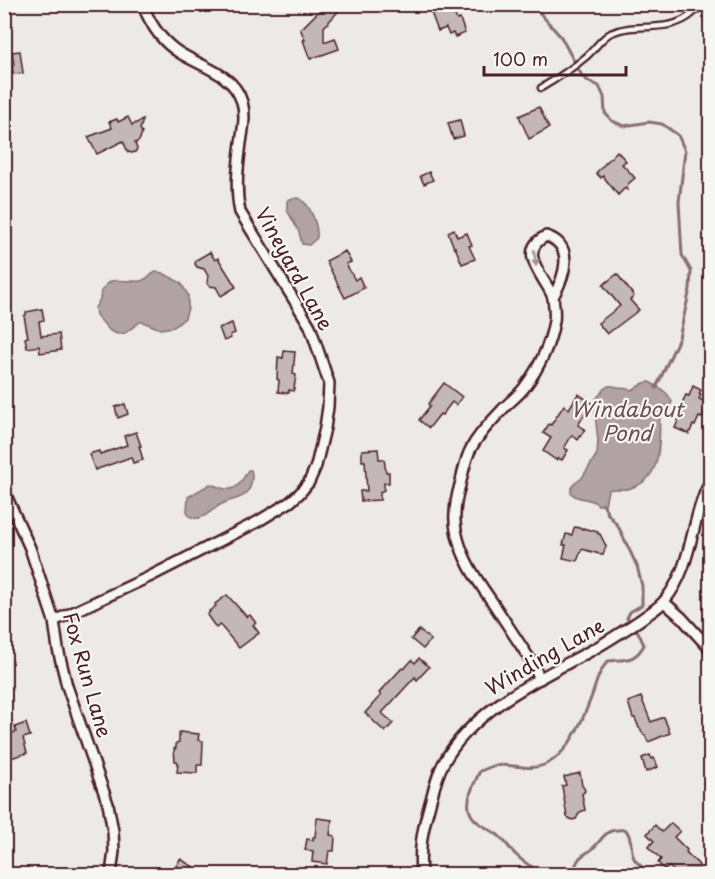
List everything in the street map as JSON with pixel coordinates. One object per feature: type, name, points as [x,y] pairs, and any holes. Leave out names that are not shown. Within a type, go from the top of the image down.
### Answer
[{"type":"street","name":"Vineyard Lane","points":[[54,621],[149,577],[257,522],[290,502],[309,482],[316,466],[328,407],[329,383],[310,326],[240,212],[237,200],[244,117],[242,101],[225,78],[175,51],[161,38],[142,4]]},
{"type":"street","points":[[540,679],[533,664],[472,574],[456,530],[455,512],[467,456],[481,434],[523,389],[546,349],[554,320],[553,297],[540,277],[533,256],[538,240],[546,236],[560,244],[565,255],[560,284],[553,297]]},
{"type":"street","name":"Winding Lane","points":[[421,874],[420,845],[434,788],[442,765],[460,740],[487,712],[623,632],[664,602],[675,585],[687,558],[699,507],[711,482]]},
{"type":"street","name":"Fox Run Lane","points":[[4,491],[30,548],[54,621],[65,678],[108,804],[114,850],[111,874]]},
{"type":"street","points":[[664,602],[711,649]]},
{"type":"lane","points":[[541,88],[572,69],[606,36],[623,29],[660,27],[677,23],[696,12],[702,4]]},
{"type":"water","points":[[299,198],[310,210],[316,227],[317,238],[309,245],[302,244],[299,232],[287,210],[287,201]]},
{"type":"water","points":[[156,272],[163,273],[181,283],[188,295],[185,318],[174,327],[160,329],[140,322],[125,333],[117,334],[110,331],[96,315],[95,308],[101,291],[111,281],[140,281]]},
{"type":"water","name":"Windabout Pond","points":[[649,382],[666,392],[672,402],[670,406],[660,407],[658,456],[649,477],[640,484],[627,489],[608,490],[605,505],[598,505],[574,496],[571,488],[582,478],[597,454],[596,399],[608,386],[632,390]]},
{"type":"water","points":[[248,470],[251,470],[252,481],[247,493],[222,504],[202,517],[189,516],[188,497],[210,484],[225,489],[233,488],[240,484]]},
{"type":"building","points":[[326,4],[345,4],[324,27],[324,42],[335,38],[339,49],[310,59],[300,28]]},
{"type":"building","points":[[438,7],[439,10],[454,13],[457,20],[460,19],[465,33],[455,37],[453,33],[449,35],[446,28],[438,31],[430,10]]},
{"type":"building","points":[[20,51],[23,73],[13,74],[12,52]]},
{"type":"building","points":[[539,107],[549,128],[529,139],[519,116]]},
{"type":"building","points":[[128,117],[132,125],[143,120],[140,129],[142,133],[139,141],[135,143],[137,149],[135,152],[128,152],[123,141],[97,154],[88,137],[112,128],[109,122],[117,119],[118,122]]},
{"type":"building","points":[[460,120],[464,136],[453,139],[448,123]]},
{"type":"building","points":[[617,151],[626,161],[622,164],[635,178],[628,184],[627,190],[625,188],[618,195],[603,176],[601,178],[596,173]]},
{"type":"building","points":[[429,172],[433,180],[424,184],[420,176]]},
{"type":"building","points":[[454,229],[457,237],[467,233],[472,245],[469,246],[475,259],[462,264],[448,232]]},
{"type":"building","points":[[345,251],[351,262],[346,264],[355,280],[359,277],[364,288],[345,298],[326,261]]},
{"type":"building","points":[[210,252],[215,260],[218,258],[236,287],[221,296],[216,287],[209,286],[207,283],[208,276],[204,269],[195,264],[196,260]]},
{"type":"building","points":[[617,274],[634,296],[630,300],[639,310],[607,334],[598,323],[620,306],[603,285]]},
{"type":"building","points":[[42,309],[44,320],[39,321],[41,336],[59,334],[61,350],[40,353],[39,346],[27,348],[25,338],[28,337],[24,316],[26,312]]},
{"type":"building","points":[[232,323],[235,333],[224,341],[219,328]]},
{"type":"building","points":[[284,351],[295,352],[294,389],[289,390],[289,393],[278,392],[278,357],[283,358]]},
{"type":"building","points":[[444,383],[462,397],[456,405],[452,402],[429,428],[419,420]]},
{"type":"building","points":[[693,386],[701,390],[699,399],[708,403],[702,418],[699,417],[689,434],[675,428],[684,406],[681,405],[686,395],[689,396]]},
{"type":"building","points":[[578,394],[592,403],[578,425],[585,429],[578,440],[572,435],[564,448],[568,450],[562,460],[558,458],[556,460],[543,451],[551,438],[543,433],[564,405],[569,409]]},
{"type":"building","points":[[125,404],[128,414],[118,418],[115,407]]},
{"type":"building","points":[[136,432],[143,460],[133,463],[131,457],[95,470],[89,454],[99,451],[100,454],[127,445],[124,436]]},
{"type":"building","points":[[378,449],[379,459],[384,459],[386,472],[389,472],[389,483],[384,483],[384,490],[380,492],[380,500],[361,501],[360,491],[367,491],[362,450]]},
{"type":"building","points":[[575,527],[600,534],[606,546],[603,555],[582,549],[577,561],[563,558],[566,534],[572,535]]},
{"type":"building","points":[[227,595],[247,617],[250,615],[259,633],[239,648],[220,625],[216,628],[207,615],[216,606],[215,604]]},
{"type":"building","points":[[419,630],[431,640],[423,649],[411,639]]},
{"type":"building","points":[[419,658],[429,667],[417,680],[415,677],[382,713],[393,723],[385,732],[365,713],[381,695],[379,693],[402,668],[404,669],[412,660],[415,663]]},
{"type":"building","points":[[641,697],[651,722],[664,717],[670,733],[648,742],[633,718],[628,702]]},
{"type":"building","points":[[26,723],[30,736],[23,738],[27,753],[4,760],[4,735],[16,732],[15,727]]},
{"type":"building","points":[[179,732],[199,734],[198,740],[203,741],[202,765],[197,765],[197,773],[177,772],[178,763],[175,761],[174,749],[176,743],[179,742]]},
{"type":"building","points":[[650,755],[658,767],[646,772],[642,758]]},
{"type":"building","points":[[580,773],[585,791],[582,794],[585,810],[572,820],[567,817],[562,786],[566,785],[564,777]]},
{"type":"building","points":[[317,818],[332,820],[330,835],[335,836],[334,851],[329,851],[327,864],[312,862],[313,851],[305,850],[307,839],[313,840],[315,837]]},
{"type":"building","points":[[671,823],[680,831],[674,837],[704,870],[699,874],[678,874],[669,867],[665,870],[658,863],[661,859],[648,847],[654,841],[647,834],[655,825],[662,832]]},
{"type":"building","points":[[180,859],[194,867],[190,874],[172,874]]},
{"type":"waterway","points":[[532,4],[561,37],[582,76],[599,86],[604,97],[605,113],[612,121],[624,126],[649,122],[662,124],[678,135],[685,151],[679,202],[682,255],[691,271],[690,289],[679,338],[656,388]]},
{"type":"waterway","points":[[547,874],[522,860],[499,836],[481,825],[472,816],[469,799],[480,771],[499,765],[538,767],[560,754],[579,727],[600,674],[608,661],[633,657],[644,645],[638,632],[627,618],[630,612],[642,605],[642,586],[637,566],[618,526],[603,504]]},
{"type":"waterway","points":[[568,874],[580,858],[605,835],[618,830],[626,830],[635,860],[650,874]]}]
